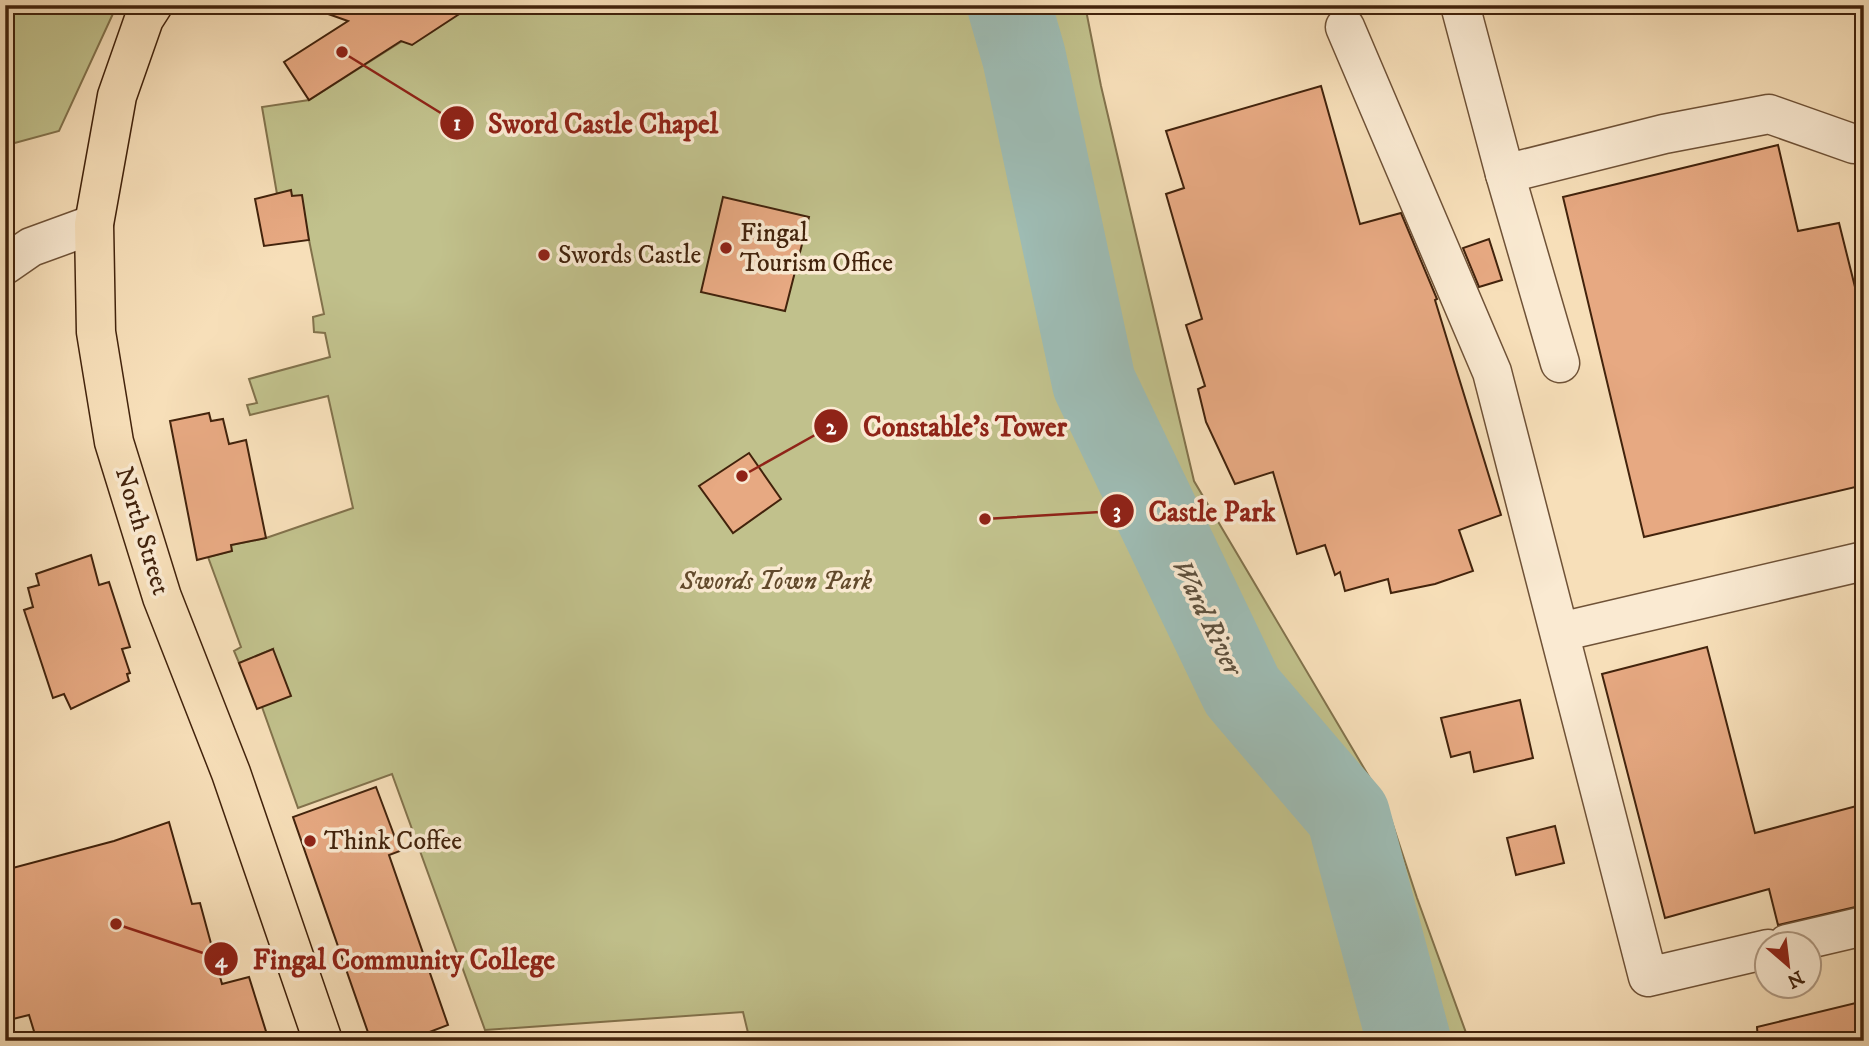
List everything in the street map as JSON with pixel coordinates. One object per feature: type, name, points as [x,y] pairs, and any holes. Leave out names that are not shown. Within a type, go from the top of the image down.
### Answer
[{"type":"main road","name":"North Street","points":[[153,5],[144,19],[117,96],[94,224],[96,332],[114,442],[162,597],[232,773],[323,1041]]},
{"type":"street","points":[[1460,5],[1504,174],[1560,363]]},
{"type":"street","points":[[1345,27],[1492,372],[1648,977],[1754,952]]},
{"type":"street","points":[[1504,174],[1664,134],[1769,114],[1854,144],[1864,141]]},
{"type":"street","points":[[5,265],[31,247],[94,224]]},
{"type":"street","points":[[1560,632],[1864,561]]},
{"type":"street","points":[[1824,935],[1864,926]]},
{"type":"green space","points":[[5,5],[117,5],[59,131],[11,144],[5,115]]},
{"type":"green space","name":"Swords Town Park","points":[[387,5],[1085,5],[1101,86],[1194,481],[1387,807],[1469,1041],[750,1041],[743,1012],[485,1030],[392,774],[298,808],[262,707],[273,649],[239,663],[234,651],[241,647],[208,557],[231,551],[231,545],[266,538],[353,508],[328,396],[250,415],[247,405],[257,403],[249,379],[330,357],[325,333],[314,332],[313,317],[324,314],[309,240],[277,194],[262,107],[309,100],[402,41]]},
{"type":"building","points":[[318,5],[473,5],[412,45],[401,41],[309,100],[284,62],[348,21],[317,10]]},
{"type":"building","points":[[1321,86],[1360,224],[1401,213],[1437,299],[1435,300],[1501,515],[1459,530],[1473,571],[1435,584],[1391,593],[1388,579],[1345,591],[1340,572],[1335,575],[1325,545],[1297,554],[1273,472],[1235,484],[1206,422],[1198,389],[1205,386],[1186,325],[1202,319],[1166,194],[1184,188],[1166,131]]},
{"type":"building","points":[[1778,145],[1798,231],[1839,223],[1864,323],[1864,485],[1644,537],[1563,197]]},
{"type":"building","points":[[291,190],[292,196],[302,195],[309,240],[264,246],[255,199]]},
{"type":"building","points":[[723,197],[809,217],[785,311],[701,292]]},
{"type":"building","points":[[1489,239],[1502,280],[1479,287],[1463,248]]},
{"type":"building","points":[[209,413],[211,421],[223,419],[229,444],[246,440],[266,538],[231,545],[232,551],[197,560],[170,421]]},
{"type":"building","points":[[749,453],[781,499],[733,533],[699,486]]},
{"type":"building","points":[[91,555],[99,585],[109,582],[130,647],[122,649],[130,673],[127,674],[129,681],[71,709],[64,694],[53,698],[24,610],[33,607],[28,588],[39,585],[36,574]]},
{"type":"building","points":[[1707,647],[1755,833],[1864,804],[1864,905],[1778,925],[1769,889],[1665,918],[1602,674]]},
{"type":"building","points":[[273,649],[291,696],[257,709],[239,663]]},
{"type":"building","points":[[1520,700],[1533,758],[1474,772],[1470,752],[1451,757],[1441,718]]},
{"type":"building","points":[[376,787],[400,851],[389,855],[448,1025],[406,1041],[371,1041],[293,817]]},
{"type":"building","points":[[169,822],[192,904],[200,903],[222,984],[249,977],[269,1041],[37,1041],[29,1015],[5,1021],[5,870],[114,841]]},
{"type":"building","points":[[1555,826],[1564,863],[1516,875],[1507,838]]},
{"type":"building","points":[[1864,1001],[1864,1041],[1758,1041],[1757,1027]]},
{"type":"waterway","name":"Ward River","points":[[1009,5],[1024,57],[1094,383],[1242,691],[1348,815],[1409,1041]]},
{"type":"place","name":"Sword Castle Chapel","points":[[342,52]]},
{"type":"place","name":"Fingal Tourism Office","points":[[726,248]]},
{"type":"place","name":"Swords Castle","points":[[544,255]]},
{"type":"place","name":"Constable's Tower","points":[[742,476]]},
{"type":"place","name":"Castle Park","points":[[985,519]]},
{"type":"place","name":"Think Coffee","points":[[310,841]]},
{"type":"place","name":"Fingal Community College","points":[[116,924]]}]
